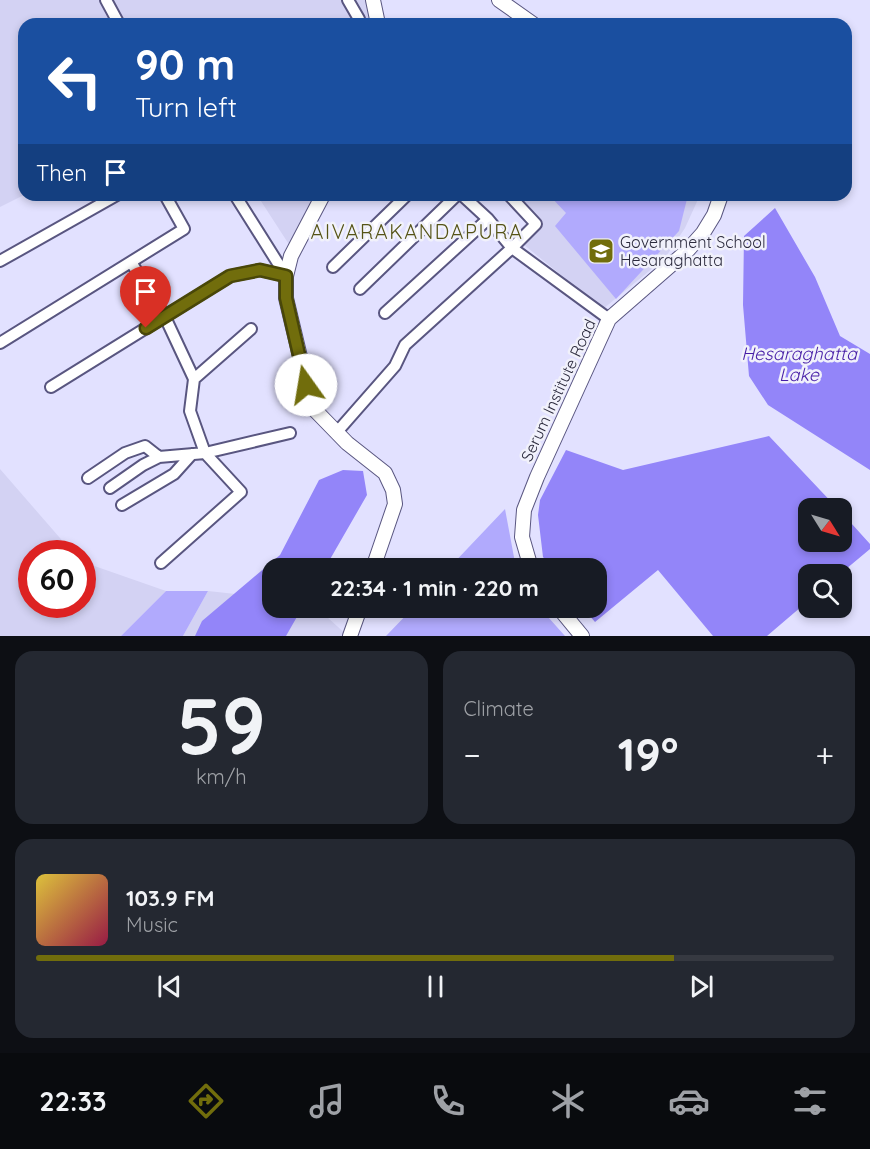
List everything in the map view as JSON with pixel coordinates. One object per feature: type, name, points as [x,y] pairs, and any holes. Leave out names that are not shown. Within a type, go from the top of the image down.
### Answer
[{"type":"main road","points":[[373,0],[377,18]]},
{"type":"main road","points":[[498,0],[524,18]]},
{"type":"main road","points":[[320,201],[291,256],[286,276],[286,298],[312,407],[385,473],[393,490],[395,504],[376,558]]},
{"type":"main road","name":"Serum Institute Road","points":[[528,558],[522,537],[524,510],[609,319],[687,251],[703,233],[714,215],[719,201]]},
{"type":"main road","points":[[350,636],[356,618]]},
{"type":"main road","points":[[567,618],[582,636]]},
{"type":"street","points":[[106,0],[116,18]]},
{"type":"street","points":[[348,0],[358,18]]},
{"type":"street","points":[[0,261],[106,201]]},
{"type":"street","points":[[0,343],[184,229],[168,201]]},
{"type":"street","points":[[239,201],[286,276]]},
{"type":"street","points":[[333,267],[401,201]]},
{"type":"street","points":[[360,289],[453,201]]},
{"type":"street","points":[[466,201],[488,219],[512,248],[609,319]]},
{"type":"street","points":[[337,432],[395,366],[405,345],[536,224],[515,201]]},
{"type":"street","points":[[385,313],[488,219]]},
{"type":"street","points":[[131,262],[165,317],[194,379],[190,411],[205,453],[241,492],[161,563]]},
{"type":"street","points":[[51,387],[230,276],[260,270],[286,276]]},
{"type":"street","points":[[194,379],[251,329]]},
{"type":"street","points":[[110,488],[159,457],[205,453],[290,433]]},
{"type":"street","points":[[88,478],[125,453],[145,446],[159,457]]},
{"type":"street","points":[[122,505],[174,474],[192,454]]},
{"type":"shaded area","points":[[0,0],[367,0],[372,18],[18,18],[18,198],[0,207]]},
{"type":"shaded area","points":[[261,201],[314,201],[290,246]]},
{"type":"shaded area","name":"Government School Hesaraghatta","points":[[518,201],[697,201],[685,228],[665,258],[603,309],[523,244],[538,223]]},
{"type":"shaded area","points":[[555,201],[686,201],[679,231],[616,299],[555,226],[566,213]]},
{"type":"shaded area","points":[[0,469],[62,540],[18,540],[18,618],[96,618],[96,567],[166,591],[121,636],[0,636]]},
{"type":"shaded area","points":[[505,509],[514,558],[458,558]]},
{"type":"shaded area","points":[[166,591],[208,591],[183,636],[121,636]]},
{"type":"shaded area","points":[[208,591],[262,597],[262,618],[328,618],[348,636],[183,636]]},
{"type":"shaded area","points":[[403,618],[549,618],[565,636],[386,636]]},
{"type":"water","name":"Hesaraghatta Lake","points":[[775,208],[815,277],[840,336],[870,354],[870,470],[768,405],[749,376],[743,305],[744,236]]},
{"type":"water","points":[[769,436],[828,498],[798,498],[798,552],[852,552],[852,524],[870,544],[870,549],[852,564],[798,564],[798,610],[767,636],[713,636],[658,570],[607,612],[607,558],[544,558],[538,515],[540,500],[566,450],[623,470]]},
{"type":"water","points":[[343,470],[363,471],[367,495],[331,558],[276,558],[280,555],[319,480]]},
{"type":"water","points":[[262,570],[262,618],[296,618],[286,636],[195,636],[202,621]]},
{"type":"place","name":"Government School Hesaraghatta","points":[[601,251]]},
{"type":"district","name":"AIVARAKANDAPURA","points":[[417,231]]},
{"type":"route","points":[[146,328],[230,276],[260,270],[286,276],[286,298],[306,385]]}]
